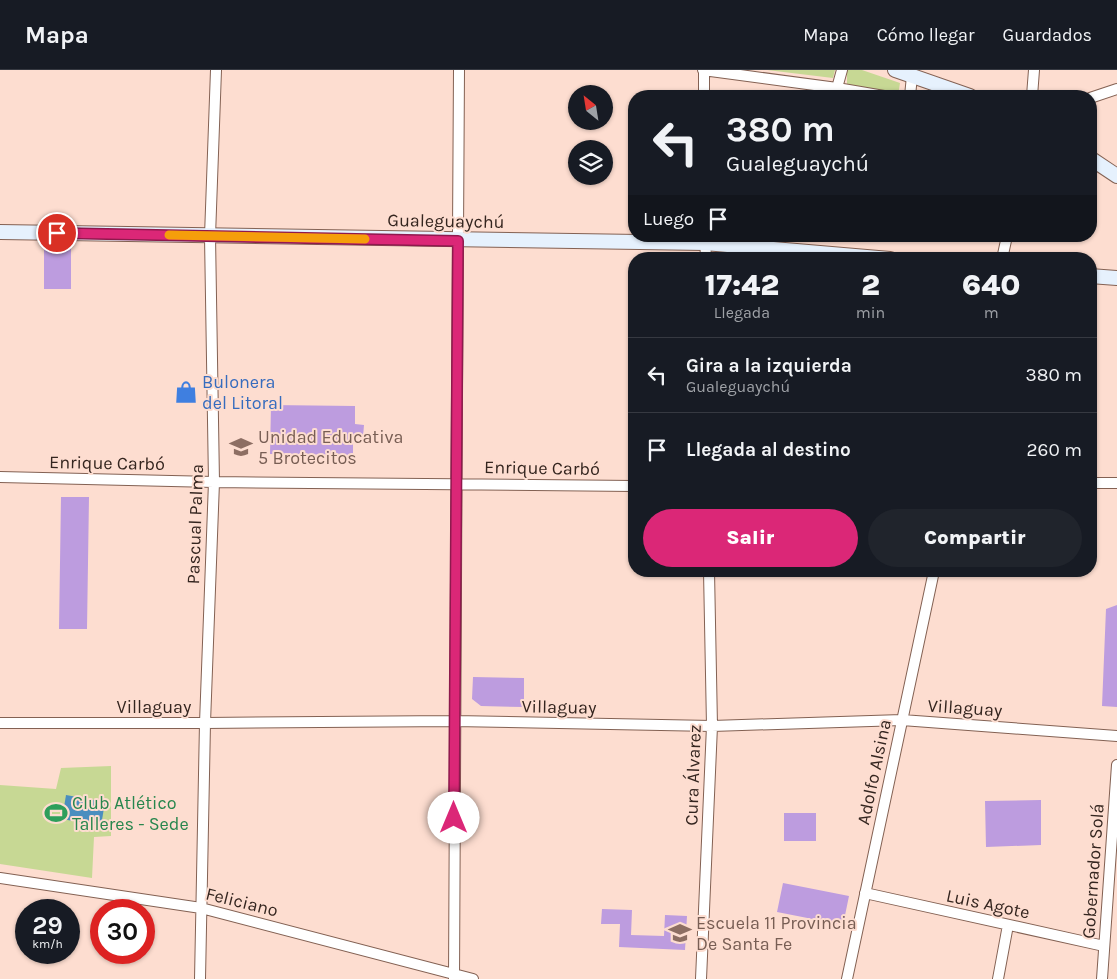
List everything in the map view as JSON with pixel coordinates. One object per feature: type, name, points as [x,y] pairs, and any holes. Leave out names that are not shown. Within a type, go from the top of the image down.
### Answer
[{"type":"street","name":"Pascual Palma","points":[[200,979],[205,723],[214,482],[210,236],[216,70]]},
{"type":"street","points":[[454,976],[459,70]]},
{"type":"street","points":[[704,90],[703,70],[850,90]]},
{"type":"street","points":[[838,88],[842,70]]},
{"type":"street","points":[[895,70],[953,90]]},
{"type":"street","points":[[1032,90],[1034,70]]},
{"type":"street","points":[[911,90],[912,76]]},
{"type":"street","points":[[1097,96],[1117,89]]},
{"type":"street","points":[[1097,163],[1117,176]]},
{"type":"street","name":"Gualeguaychú","points":[[0,232],[458,241],[628,240]]},
{"type":"street","name":"Gualeguaychú","points":[[724,242],[822,252]]},
{"type":"street","points":[[1097,277],[1117,278]]},
{"type":"street","name":"Enrique Carbó","points":[[0,477],[214,482],[628,486]]},
{"type":"street","points":[[1097,483],[1117,483]]},
{"type":"street","name":"Cura Álvarez","points":[[701,979],[712,726],[709,577]]},
{"type":"street","name":"Adolfo Alsina","points":[[847,979],[933,577]]},
{"type":"street","name":"Villaguay","points":[[0,723],[454,721],[712,726],[902,720],[1117,736]]},
{"type":"street","name":"Gobernador Solá","points":[[1102,979],[1117,765]]},
{"type":"street","name":"Feliciano","points":[[0,878],[201,908],[454,976],[472,979]]},
{"type":"street","name":"Luis Agote","points":[[865,893],[1104,946]]},
{"type":"street","points":[[998,979],[1008,925]]},
{"type":"green space","points":[[767,70],[835,70],[833,78]]},
{"type":"green space","points":[[847,70],[862,70],[900,83],[899,90],[847,89]]},
{"type":"green space","name":"Club Atlético Talleres - Sede","points":[[111,766],[111,836],[94,837],[92,878],[0,864],[0,785],[56,789],[61,768]]},
{"type":"water","points":[[66,795],[105,802],[101,826],[62,819]]},
{"type":"building","points":[[44,246],[71,246],[71,289],[44,289]]},
{"type":"building","points":[[271,405],[355,406],[355,424],[364,425],[363,437],[353,437],[353,455],[270,454]]},
{"type":"building","points":[[61,497],[89,497],[87,629],[59,629]]},
{"type":"building","points":[[1117,605],[1117,707],[1102,706],[1106,609]]},
{"type":"building","points":[[473,677],[524,678],[524,707],[481,706],[472,699]]},
{"type":"building","points":[[1041,800],[1041,845],[986,847],[985,801]]},
{"type":"building","points":[[784,813],[816,813],[816,841],[784,841]]},
{"type":"building","points":[[783,883],[849,896],[843,925],[777,912]]},
{"type":"building","points":[[602,909],[632,910],[631,935],[664,936],[665,915],[687,916],[685,950],[619,947],[620,924],[601,924]]},
{"type":"slow traffic","points":[[169,235],[365,239]]},
{"type":"place","name":"Bulonera del Litoral","points":[[186,392]]},
{"type":"place","name":"Unidad Educativa 5 Brotecitos","points":[[241,447]]},
{"type":"place","name":"Club Atlético Talleres - Sede","points":[[56,813]]},
{"type":"place","name":"Escuela 11 Provincia De Santa Fe","points":[[680,933]]},
{"type":"route","points":[[57,233],[458,241],[454,818]]}]
